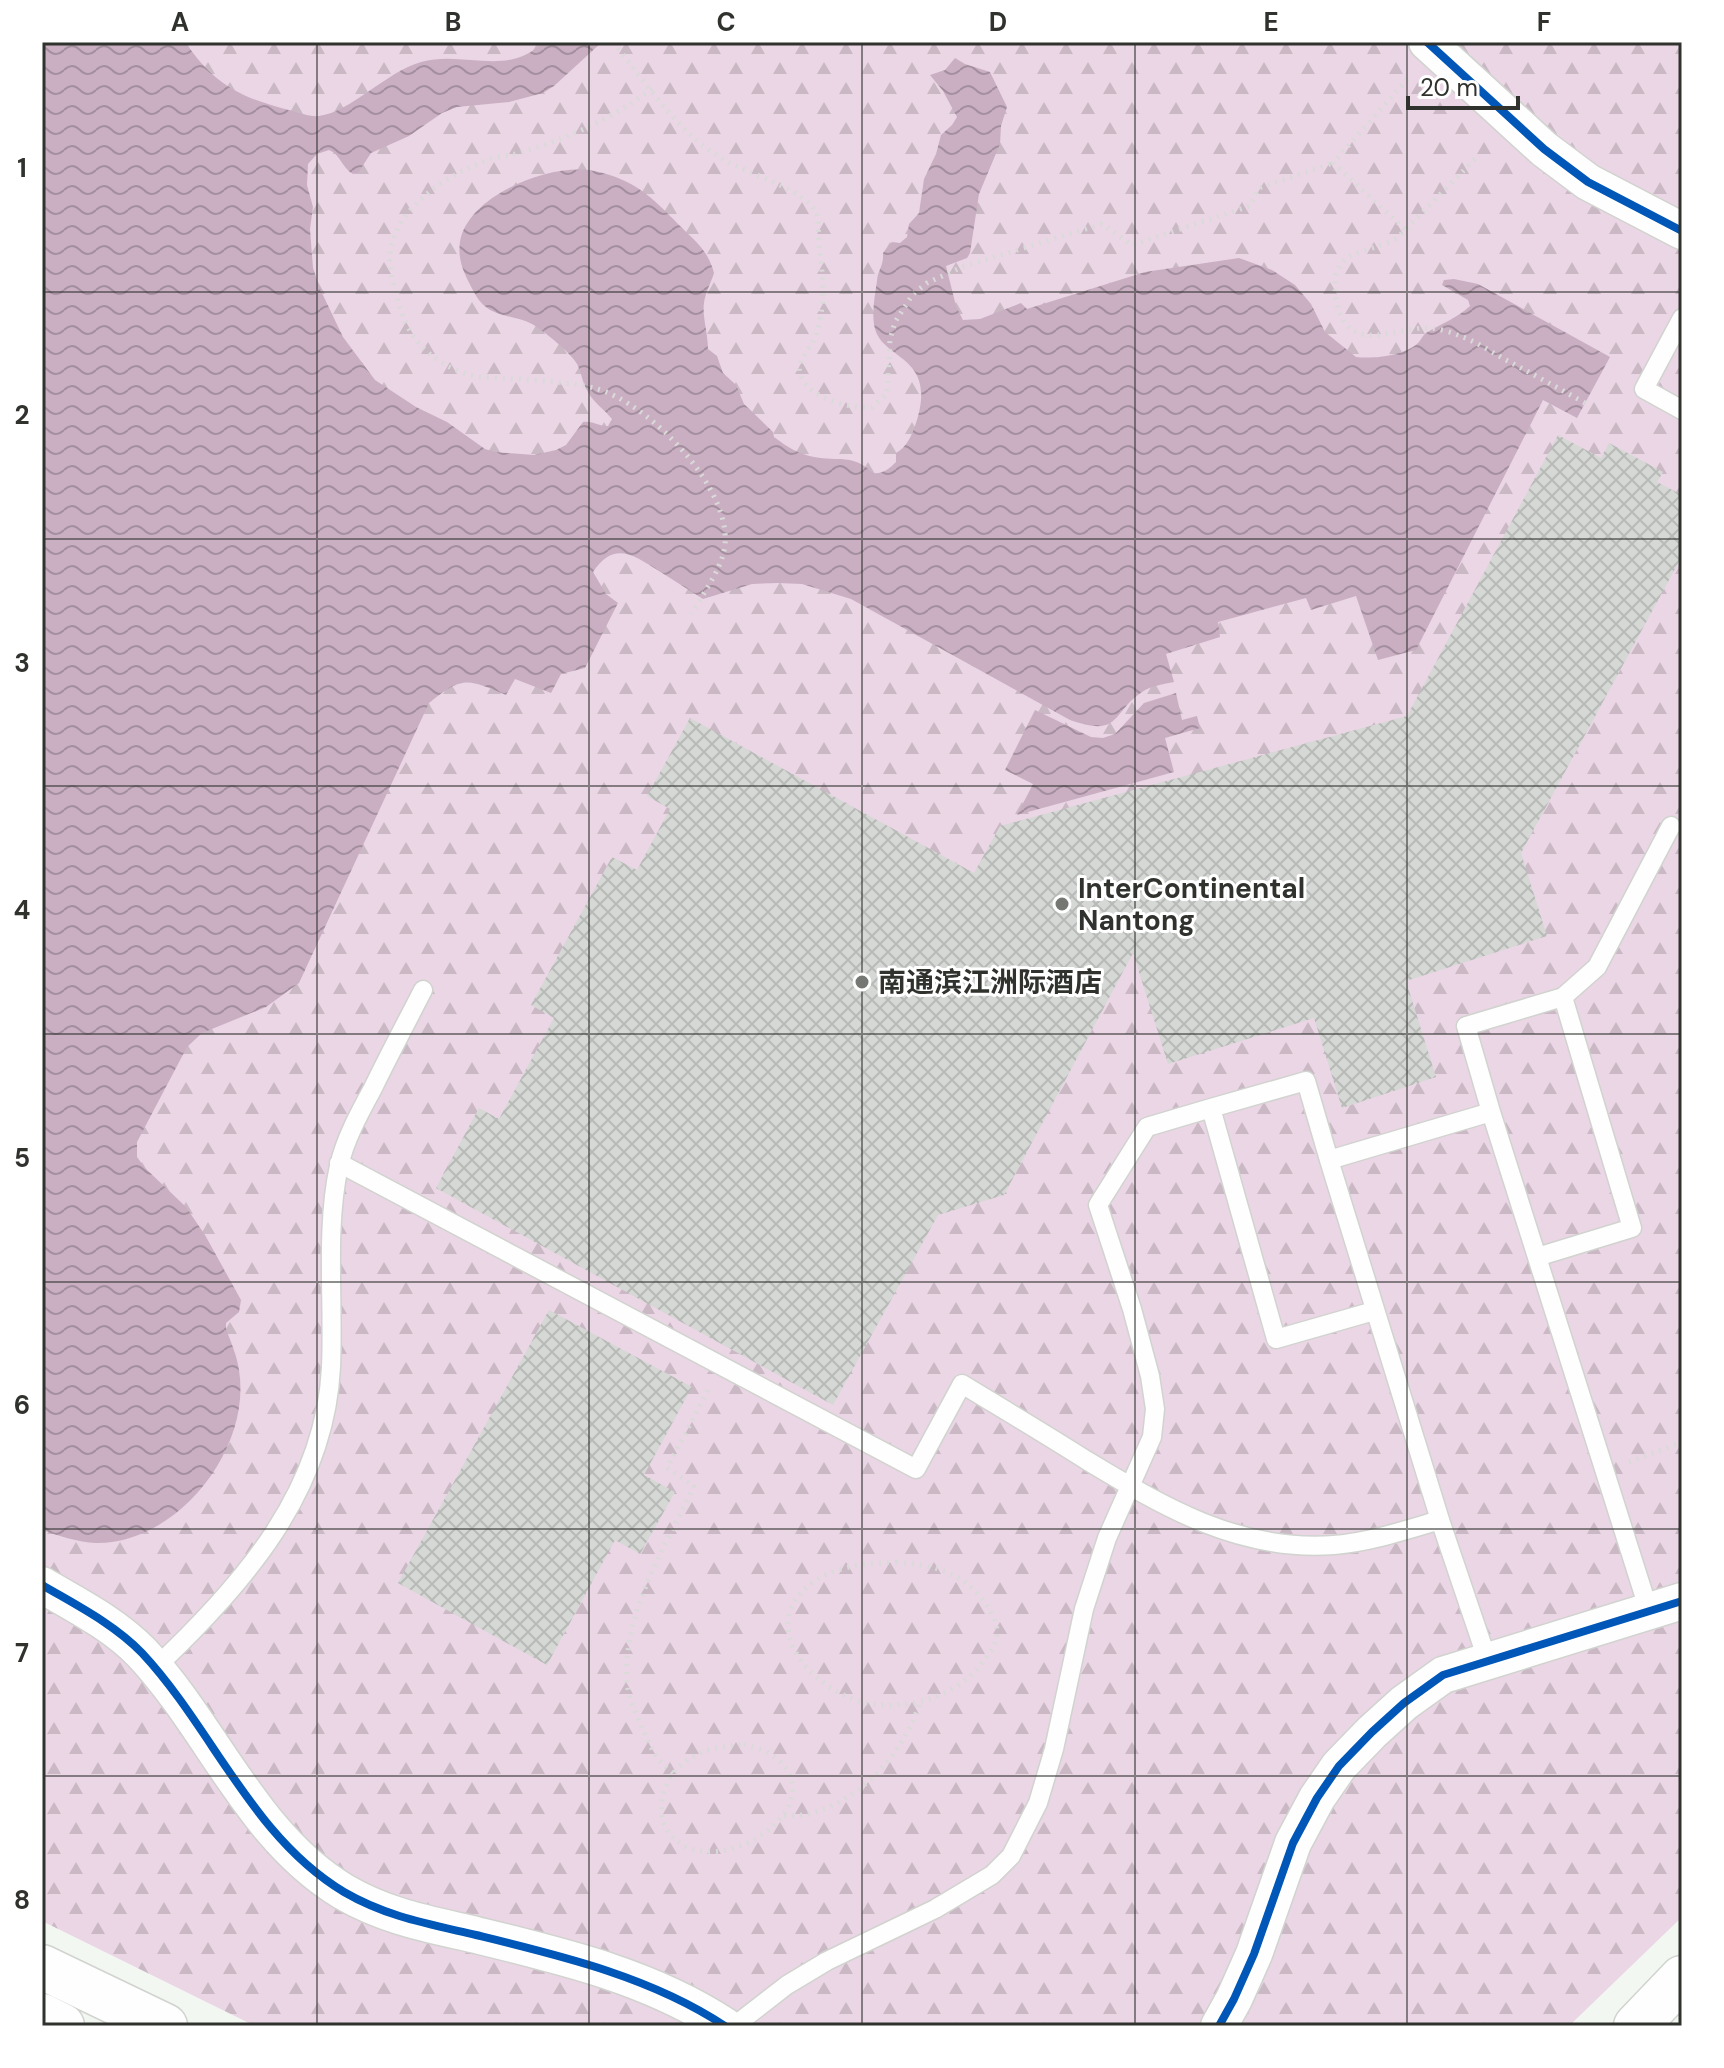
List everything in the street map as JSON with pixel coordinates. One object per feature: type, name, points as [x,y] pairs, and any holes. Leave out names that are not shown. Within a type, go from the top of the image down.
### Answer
[{"type":"main road","points":[[42,1967],[165,2026]]},
{"type":"main road","points":[[1636,2026],[1682,1978]]},
{"type":"main road","points":[[42,2016],[62,2026]]},
{"type":"street","points":[[1431,45],[1544,149],[1588,182],[1682,231]]},
{"type":"street","points":[[42,1585],[104,1621],[139,1650],[272,1831],[342,1891],[383,1913],[645,1983],[694,2005],[725,2026]]},
{"type":"street","points":[[1219,2026],[1254,1954],[1293,1843],[1317,1798],[1339,1766],[1404,1703],[1443,1675],[1666,1606]]},
{"type":"lane","points":[[1682,318],[1644,389],[1682,410]]},
{"type":"lane","points":[[1666,1606],[1605,1469],[1466,1026],[1563,997],[1597,967],[1671,826]]},
{"type":"lane","points":[[155,1668],[233,1589],[268,1544],[295,1501],[314,1457],[326,1410],[331,1369],[334,1208],[339,1163],[360,1114],[423,990]]},
{"type":"lane","points":[[1537,1257],[1632,1228],[1563,997]]},
{"type":"lane","points":[[734,2026],[787,1985],[827,1961],[966,1893],[992,1875],[1011,1856],[1038,1803],[1054,1749],[1084,1609],[1107,1538],[1152,1437],[1155,1409],[1150,1376],[1098,1205],[1147,1127],[1306,1081],[1374,1311],[1488,1662]]},
{"type":"lane","points":[[1211,1108],[1276,1339],[1374,1311]]},
{"type":"lane","points":[[1329,1160],[1491,1112]]},
{"type":"lane","points":[[339,1163],[916,1469],[962,1384],[1130,1486],[1200,1523],[1233,1534],[1299,1545],[1336,1545],[1440,1520]]},
{"type":"path","points":[[613,42],[691,135],[729,163],[779,184],[809,203],[817,212],[823,294],[817,334],[800,366],[800,373],[804,381],[824,398],[859,408],[872,407],[887,394],[890,339],[901,309],[913,294],[942,274],[1102,224],[1132,245],[1250,206],[1259,188],[1333,163],[1431,45]]},
{"type":"path","points":[[652,89],[631,104],[574,134],[488,160],[440,184],[398,228],[390,255],[401,313],[414,340],[436,360],[454,371],[473,376],[595,388],[620,398],[657,424],[692,463],[722,516],[725,539],[723,555],[691,614]]},
{"type":"path","points":[[1475,159],[1405,229],[1383,246],[1353,252],[1344,260],[1336,280],[1335,294],[1343,320],[1366,335],[1381,336],[1429,328],[1463,336],[1585,403]]},
{"type":"path","points":[[1333,163],[1405,229]]},
{"type":"path","points":[[673,1773],[662,1766],[636,1714],[626,1684],[627,1648],[638,1608],[694,1486],[667,1468],[721,1366]]},
{"type":"path","points":[[1605,1469],[1682,1442]]},
{"type":"path","points":[[896,1562],[947,1571],[971,1586],[990,1608],[998,1633],[994,1647],[977,1671],[954,1690],[920,1702],[873,1705],[848,1698],[812,1675],[797,1655],[788,1623],[794,1604],[809,1585],[832,1573],[864,1563],[896,1562]]},
{"type":"path","points":[[784,1816],[808,1815],[818,1811],[838,1802],[867,1782],[889,1761],[914,1722],[920,1702]]},
{"type":"path","points":[[744,1744],[770,1753],[790,1774],[792,1799],[784,1816],[745,1846],[724,1851],[701,1851],[682,1844],[669,1832],[660,1813],[663,1792],[673,1773],[694,1756],[718,1747],[744,1744]]},
{"type":"green space","name":"南通滨江洲际酒店","points":[[42,42],[1672,42],[1682,46],[1682,1917],[1569,2026],[255,2026],[42,1921]]},
{"type":"water","points":[[42,42],[185,42],[207,69],[242,94],[315,116],[344,107],[395,74],[421,62],[437,59],[500,61],[529,53],[543,42],[602,42],[543,93],[509,102],[457,107],[442,113],[409,136],[371,153],[358,173],[349,171],[329,150],[317,154],[308,164],[307,185],[313,207],[310,229],[313,268],[343,337],[375,380],[416,407],[447,422],[485,449],[495,452],[534,455],[556,450],[566,445],[583,422],[608,426],[612,419],[590,396],[574,359],[532,324],[487,308],[475,294],[461,263],[460,242],[466,225],[494,197],[535,177],[576,170],[608,174],[641,190],[705,252],[714,273],[704,308],[708,349],[717,356],[723,373],[736,385],[744,404],[773,432],[774,437],[803,454],[852,460],[873,473],[891,467],[896,462],[896,453],[906,444],[916,423],[921,400],[920,383],[906,361],[878,336],[873,314],[878,277],[883,253],[892,242],[900,243],[907,237],[909,224],[919,213],[924,179],[941,135],[957,117],[930,75],[945,70],[955,58],[990,72],[1007,107],[1000,144],[979,194],[970,253],[967,258],[946,266],[956,306],[963,320],[980,319],[1021,303],[1027,309],[1145,272],[1239,258],[1272,270],[1295,285],[1311,304],[1325,332],[1356,357],[1380,357],[1405,351],[1426,333],[1465,310],[1470,306],[1468,300],[1442,285],[1444,280],[1454,279],[1478,284],[1610,357],[1577,418],[1543,400],[1416,650],[1378,660],[1356,596],[1311,610],[1306,598],[1218,622],[1220,637],[1166,654],[1174,682],[1142,692],[1107,725],[1086,725],[1070,720],[851,599],[802,584],[778,583],[752,584],[703,599],[632,556],[608,556],[593,572],[606,594],[618,603],[585,668],[561,674],[551,693],[515,679],[506,695],[466,682],[450,688],[429,703],[299,983],[266,1007],[202,1033],[187,1047],[137,1142],[137,1157],[186,1207],[241,1300],[239,1312],[226,1323],[239,1370],[240,1400],[234,1430],[221,1460],[203,1486],[180,1510],[154,1528],[126,1539],[96,1543],[75,1540],[42,1530]]},
{"type":"water","points":[[1176,693],[1182,720],[1197,716],[1200,728],[1165,738],[1174,772],[1017,815],[1033,784],[1005,770],[1035,710],[1091,737],[1103,738],[1115,734],[1144,703]]},
{"type":"building","name":"InterContinental Nantong","points":[[1558,435],[1601,458],[1609,443],[1663,472],[1657,482],[1682,495],[1682,556],[1521,853],[1547,936],[1406,981],[1436,1077],[1342,1108],[1314,1018],[1168,1064],[1133,953],[1004,1195],[938,1215],[833,1405],[436,1188],[479,1108],[499,1119],[554,1018],[531,1005],[612,857],[637,870],[670,809],[647,796],[690,718],[974,873],[1000,826],[1407,716]]},
{"type":"building","points":[[549,1310],[692,1387],[644,1475],[675,1492],[640,1554],[615,1540],[547,1665],[398,1583]]},
{"type":"cycle path","points":[[1427,42],[1544,149],[1588,182],[1682,231]]},
{"type":"cycle path","points":[[42,1585],[107,1624],[142,1653],[191,1715],[258,1812],[312,1869],[344,1892],[408,1919],[605,1970],[667,1994],[725,2026]]},
{"type":"cycle path","points":[[1219,2026],[1254,1954],[1293,1843],[1317,1798],[1339,1766],[1372,1732],[1404,1703],[1443,1675],[1682,1601]]},
{"type":"place","name":"InterContinental Nantong","points":[[1062,904]]},
{"type":"place","name":"南通滨江洲际酒店","points":[[862,982]]}]
